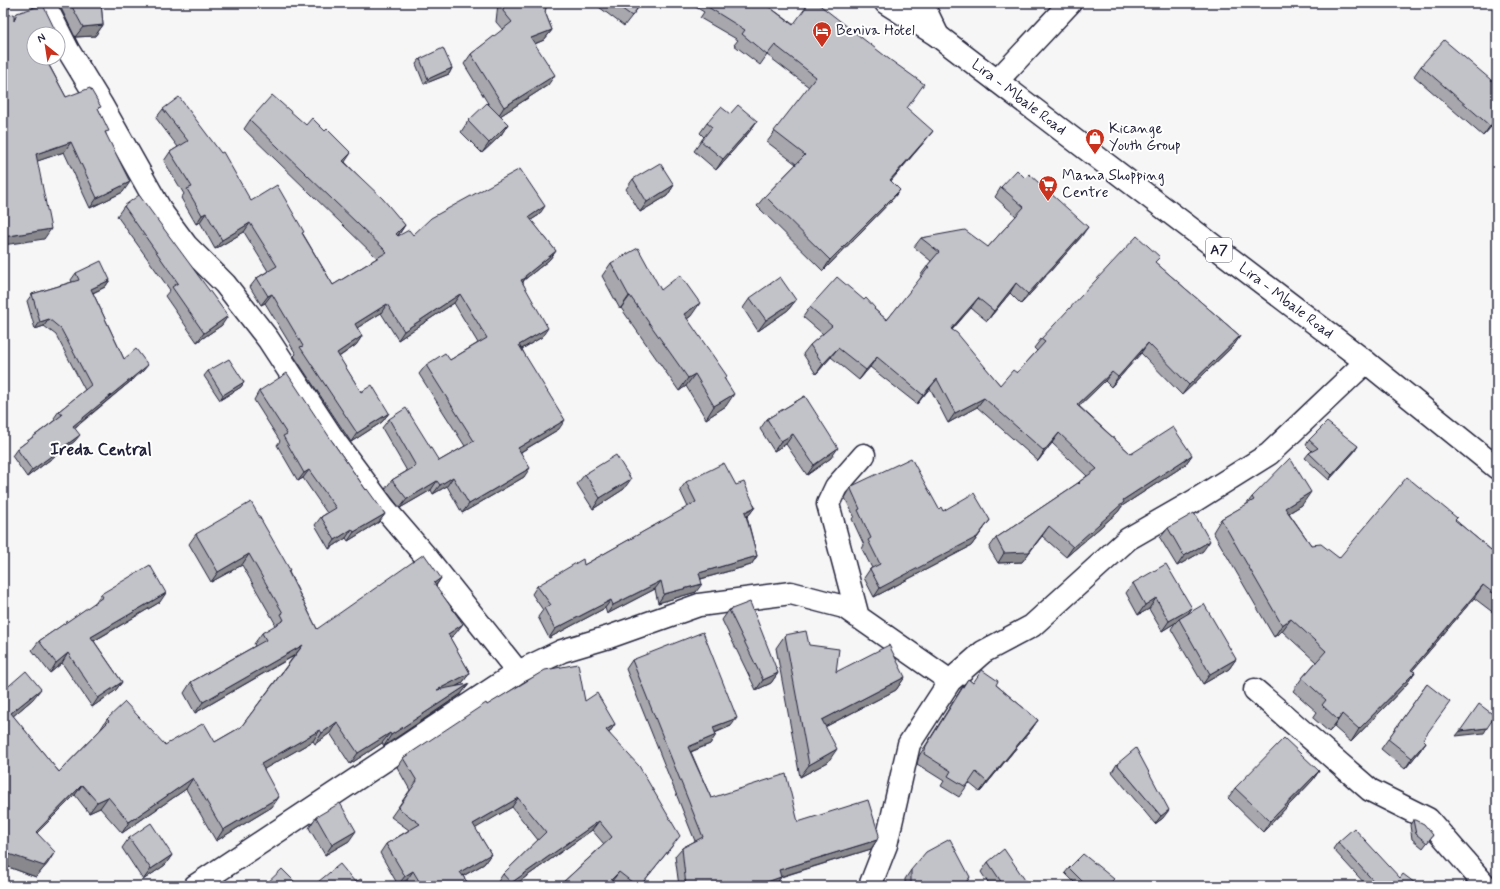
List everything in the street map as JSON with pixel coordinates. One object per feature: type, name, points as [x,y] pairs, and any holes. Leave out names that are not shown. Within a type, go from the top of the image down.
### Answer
[{"type":"street","points":[[44,3],[68,50],[105,110],[163,214],[186,245],[225,284],[268,339],[336,443],[406,535],[428,559],[518,672]]},
{"type":"street","name":"A7","points":[[886,3],[938,36]]},
{"type":"street","name":"A7","points":[[922,3],[938,36]]},
{"type":"street","points":[[997,81],[1070,3]]},
{"type":"street","name":"Lira - Mbale Road","points":[[938,36],[1366,362],[1497,468]]},
{"type":"street","points":[[870,886],[886,845],[909,744],[950,681],[983,652],[1032,626],[1128,539],[1194,501],[1269,454],[1366,362]]},
{"type":"street","points":[[858,617],[828,504],[836,487],[864,455]]},
{"type":"street","points":[[195,886],[518,672],[562,651],[609,637],[699,605],[791,593],[844,607],[950,681]]},
{"type":"street","points":[[1254,690],[1370,790],[1428,818],[1486,886]]},
{"type":"building","points":[[3,3],[9,3],[9,15],[14,14],[14,21],[17,13],[43,5],[53,26],[26,26],[26,66],[49,66],[66,97],[90,88],[101,107],[98,108],[109,131],[105,132],[130,182],[97,198],[71,142],[36,154],[51,229],[3,237]]},
{"type":"building","points":[[70,3],[101,3],[103,25],[83,27]]},
{"type":"building","points":[[504,3],[547,3],[545,12],[552,30],[531,38],[555,75],[504,107],[471,54],[512,22],[503,11]]},
{"type":"building","points":[[614,3],[641,3],[632,16]]},
{"type":"building","points":[[711,3],[764,3],[793,25],[809,3],[817,3],[924,84],[907,108],[933,131],[890,180],[900,190],[830,260],[765,196],[805,155],[774,131],[816,77],[775,45],[767,55],[742,34],[745,30],[708,7]]},
{"type":"building","points":[[1444,40],[1497,85],[1497,118],[1490,126],[1421,66]]},
{"type":"building","points":[[443,48],[452,68],[428,79],[420,59]]},
{"type":"building","points":[[272,95],[306,125],[312,118],[325,131],[327,129],[351,153],[343,161],[383,199],[405,225],[396,234],[398,236],[409,230],[413,235],[431,218],[520,169],[545,206],[529,217],[556,251],[525,276],[526,278],[521,280],[548,328],[519,345],[565,420],[518,448],[530,468],[469,504],[453,477],[440,485],[437,481],[407,499],[392,480],[416,466],[389,419],[406,408],[439,461],[474,441],[426,365],[445,353],[450,360],[487,338],[460,294],[404,331],[387,304],[355,324],[362,336],[337,353],[361,392],[372,385],[389,413],[357,433],[300,347],[303,346],[272,294],[268,296],[257,278],[277,266],[250,223],[222,240],[206,213],[202,215],[187,189],[192,187],[170,152],[188,141],[163,109],[179,97],[221,153],[223,152],[251,201],[277,185],[304,232],[302,233],[333,285],[387,252],[250,120]]},
{"type":"building","points":[[487,103],[508,124],[489,143],[468,121]]},
{"type":"building","points":[[738,105],[757,121],[723,159],[701,141],[712,127],[707,123],[721,107],[730,114]]},
{"type":"building","points":[[660,163],[674,185],[647,202],[633,179]]},
{"type":"building","points":[[1017,170],[1025,178],[1029,174],[1088,227],[1028,294],[1016,283],[994,311],[978,298],[951,329],[957,333],[1000,385],[1013,370],[1017,373],[1045,342],[1041,339],[1137,236],[1160,257],[1155,262],[1240,336],[1189,385],[1148,343],[1118,377],[1112,372],[1077,405],[1131,454],[1173,427],[1192,455],[1123,500],[1124,502],[1073,547],[1049,526],[1029,552],[1004,553],[996,538],[1078,483],[1079,484],[1079,482],[1097,469],[1059,433],[1044,451],[984,398],[955,413],[937,379],[923,395],[877,357],[866,370],[838,348],[823,364],[810,345],[832,326],[810,307],[837,277],[864,300],[866,298],[875,308],[874,309],[887,320],[939,252],[921,238],[965,230],[988,247],[1024,207],[1001,187]]},
{"type":"building","points":[[139,195],[228,316],[204,333],[172,287],[178,283],[124,206]]},
{"type":"building","points":[[638,248],[661,290],[680,275],[700,303],[684,314],[727,376],[724,378],[734,394],[714,406],[695,374],[688,378],[629,296],[611,263]]},
{"type":"building","points":[[101,261],[110,280],[91,289],[124,359],[136,349],[148,365],[73,426],[80,435],[32,470],[17,449],[62,415],[59,411],[91,385],[61,329],[49,319],[40,322],[32,294],[79,280],[76,273]]},
{"type":"building","points":[[780,277],[796,300],[766,320],[750,298]]},
{"type":"building","points":[[229,359],[244,382],[223,395],[208,371]]},
{"type":"building","points":[[287,373],[366,490],[367,489],[385,514],[354,532],[352,529],[335,540],[321,517],[336,508],[309,470],[304,473],[283,436],[287,434],[259,391]]},
{"type":"building","points":[[805,396],[838,448],[814,465],[793,434],[781,441],[767,419]]},
{"type":"building","points":[[1327,422],[1358,446],[1332,475],[1309,453],[1318,448],[1309,440]]},
{"type":"building","points":[[616,455],[631,479],[600,498],[585,474]]},
{"type":"building","points":[[911,458],[939,509],[941,507],[943,511],[974,493],[990,520],[977,537],[880,588],[870,569],[880,564],[868,540],[871,538],[858,510],[860,509],[851,489],[852,486]]},
{"type":"building","points":[[1290,458],[1311,492],[1285,508],[1311,545],[1321,544],[1339,558],[1407,477],[1457,518],[1455,520],[1497,555],[1497,596],[1483,585],[1411,670],[1415,672],[1359,729],[1342,714],[1338,720],[1322,705],[1326,700],[1302,678],[1326,651],[1291,619],[1282,625],[1221,519],[1254,500],[1252,497]]},
{"type":"building","points":[[724,463],[736,485],[744,482],[755,507],[745,512],[757,556],[699,573],[702,584],[664,594],[661,581],[613,605],[611,600],[555,629],[544,608],[551,605],[537,586],[583,559],[584,565],[696,502],[686,482]]},
{"type":"building","points":[[251,502],[290,570],[288,571],[317,629],[424,554],[441,578],[434,583],[463,624],[448,634],[470,673],[437,690],[469,684],[391,735],[390,733],[358,753],[337,722],[322,733],[320,730],[261,764],[279,797],[223,830],[193,778],[129,822],[108,797],[97,802],[82,785],[36,832],[55,852],[44,866],[3,852],[3,691],[26,671],[41,689],[11,713],[59,772],[109,721],[107,719],[125,702],[165,745],[204,723],[215,742],[241,727],[303,645],[203,702],[191,682],[266,640],[262,633],[284,620],[281,614],[283,613],[249,554],[218,572],[196,534]]},
{"type":"building","points":[[1194,513],[1210,541],[1184,556],[1168,528]]},
{"type":"building","points":[[1166,564],[1192,608],[1169,621],[1156,598],[1145,605],[1133,583]]},
{"type":"building","points":[[150,565],[166,593],[91,637],[122,682],[98,698],[68,653],[56,663],[39,641],[103,597],[101,594]]},
{"type":"building","points":[[750,602],[778,673],[763,680],[729,610]]},
{"type":"building","points":[[1204,604],[1236,659],[1210,674],[1179,619]]},
{"type":"building","points":[[806,631],[809,645],[839,649],[836,672],[889,645],[905,677],[822,720],[837,749],[809,765],[785,635]]},
{"type":"building","points":[[703,632],[737,718],[713,727],[716,735],[688,747],[711,798],[786,774],[798,822],[868,800],[879,835],[877,840],[779,870],[781,877],[761,884],[762,886],[686,886],[682,848],[703,837],[632,660]]},
{"type":"building","points":[[578,664],[585,701],[597,693],[615,724],[606,730],[639,766],[680,836],[640,886],[637,886],[619,872],[606,885],[603,882],[599,886],[559,886],[612,837],[599,821],[511,883],[503,874],[546,832],[518,798],[473,824],[491,854],[460,872],[470,886],[422,886],[413,871],[405,876],[386,844],[420,824],[398,808],[417,781],[403,758],[486,703],[487,705],[545,670]]},
{"type":"building","points":[[982,670],[998,681],[996,685],[1038,720],[987,782],[976,772],[966,787],[948,776],[951,771],[924,754],[926,746],[968,679],[973,683]]},
{"type":"building","points":[[1427,684],[1450,702],[1423,739],[1426,742],[1412,758],[1388,739]]},
{"type":"building","points":[[1479,704],[1495,716],[1487,728],[1460,731]]},
{"type":"building","points":[[1284,738],[1319,771],[1270,821],[1235,788]]},
{"type":"building","points":[[1136,748],[1169,810],[1161,816],[1117,764]]},
{"type":"building","points":[[340,803],[356,831],[332,845],[316,817]]},
{"type":"building","points":[[1413,820],[1424,824],[1433,835],[1427,843],[1416,834]]},
{"type":"building","points":[[151,823],[172,855],[151,869],[129,838]]},
{"type":"building","points":[[1354,828],[1400,878],[1403,874],[1419,886],[1378,886],[1338,842]]},
{"type":"building","points":[[950,839],[970,877],[963,886],[911,886],[911,870],[926,852]]},
{"type":"building","points":[[1004,849],[1029,886],[1004,886],[988,862]]},
{"type":"building","points":[[1083,854],[1114,879],[1107,886],[1087,886],[1069,868]]},
{"type":"building","points":[[340,864],[355,882],[361,879],[365,886],[313,886]]},
{"type":"building","points":[[282,869],[299,886],[264,886]]},
{"type":"place","name":"Beniva Hotel","points":[[822,48]]},
{"type":"place","name":"Kicange Youth Group","points":[[1095,155]]},
{"type":"place","name":"Mama Shopping Centre","points":[[1048,202]]},
{"type":"district","name":"Ireda Central","points":[[101,450]]}]
